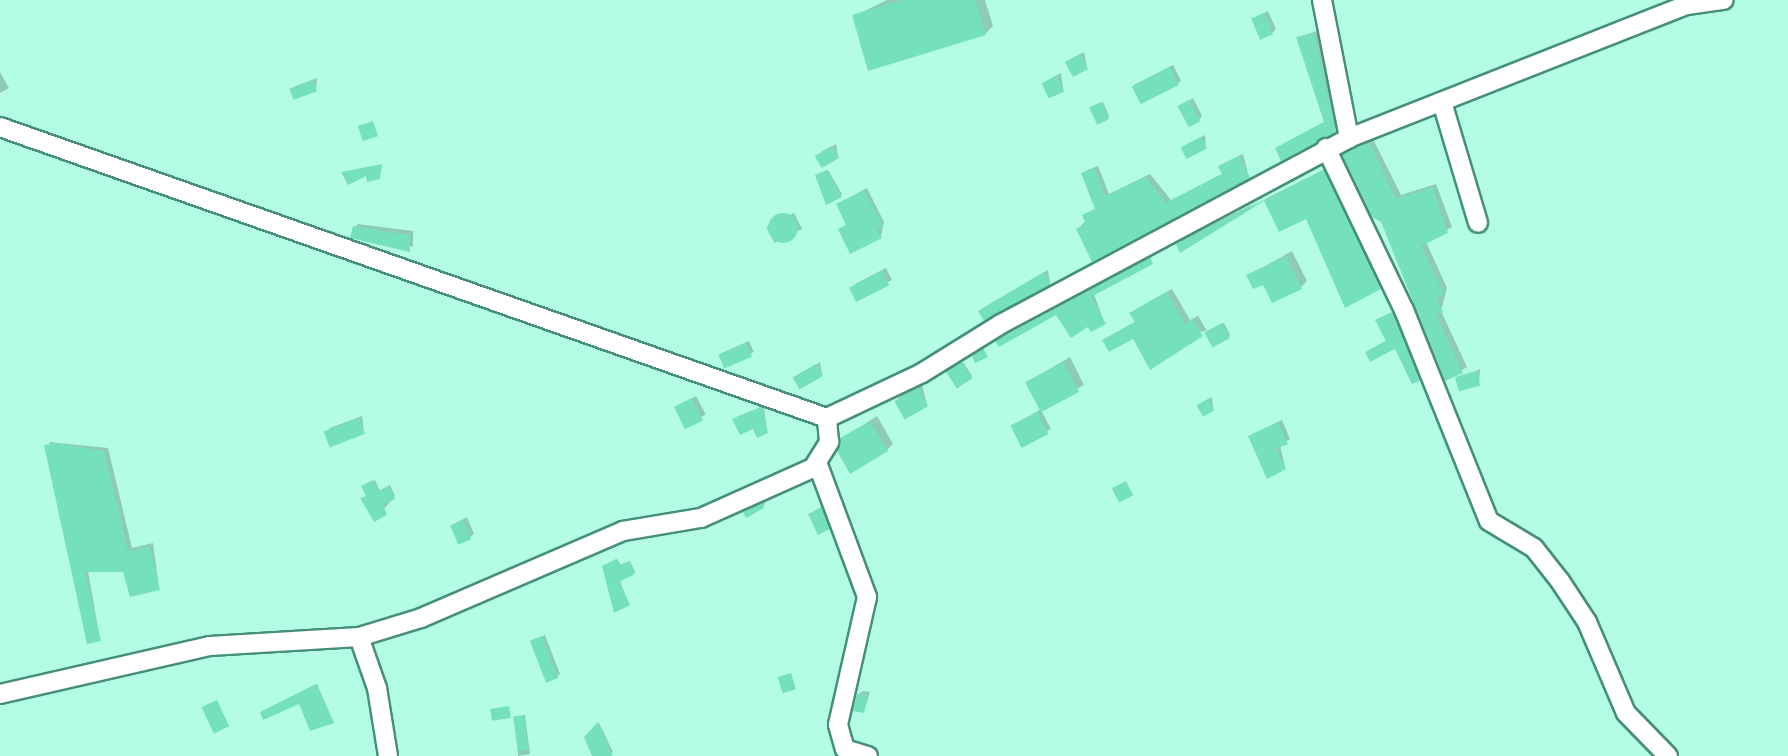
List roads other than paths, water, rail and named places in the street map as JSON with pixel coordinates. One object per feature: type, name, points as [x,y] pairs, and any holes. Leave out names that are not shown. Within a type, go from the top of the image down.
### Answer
[{"type":"street","points":[[1322,0],[1349,138]]},
{"type":"street","points":[[0,127],[827,418],[922,373],[1326,148],[1687,5],[1724,0]]},
{"type":"street","points":[[1442,102],[1478,223]]},
{"type":"street","points":[[1326,148],[1404,310],[1489,521],[1534,548],[1560,580],[1587,622],[1626,713],[1668,756]]},
{"type":"street","points":[[0,695],[210,646],[359,637],[421,618],[623,531],[701,518],[818,465],[829,442],[827,418]]},
{"type":"street","points":[[818,465],[867,597],[838,726],[845,748],[868,756]]},
{"type":"street","points":[[359,637],[377,688],[388,756]]}]
